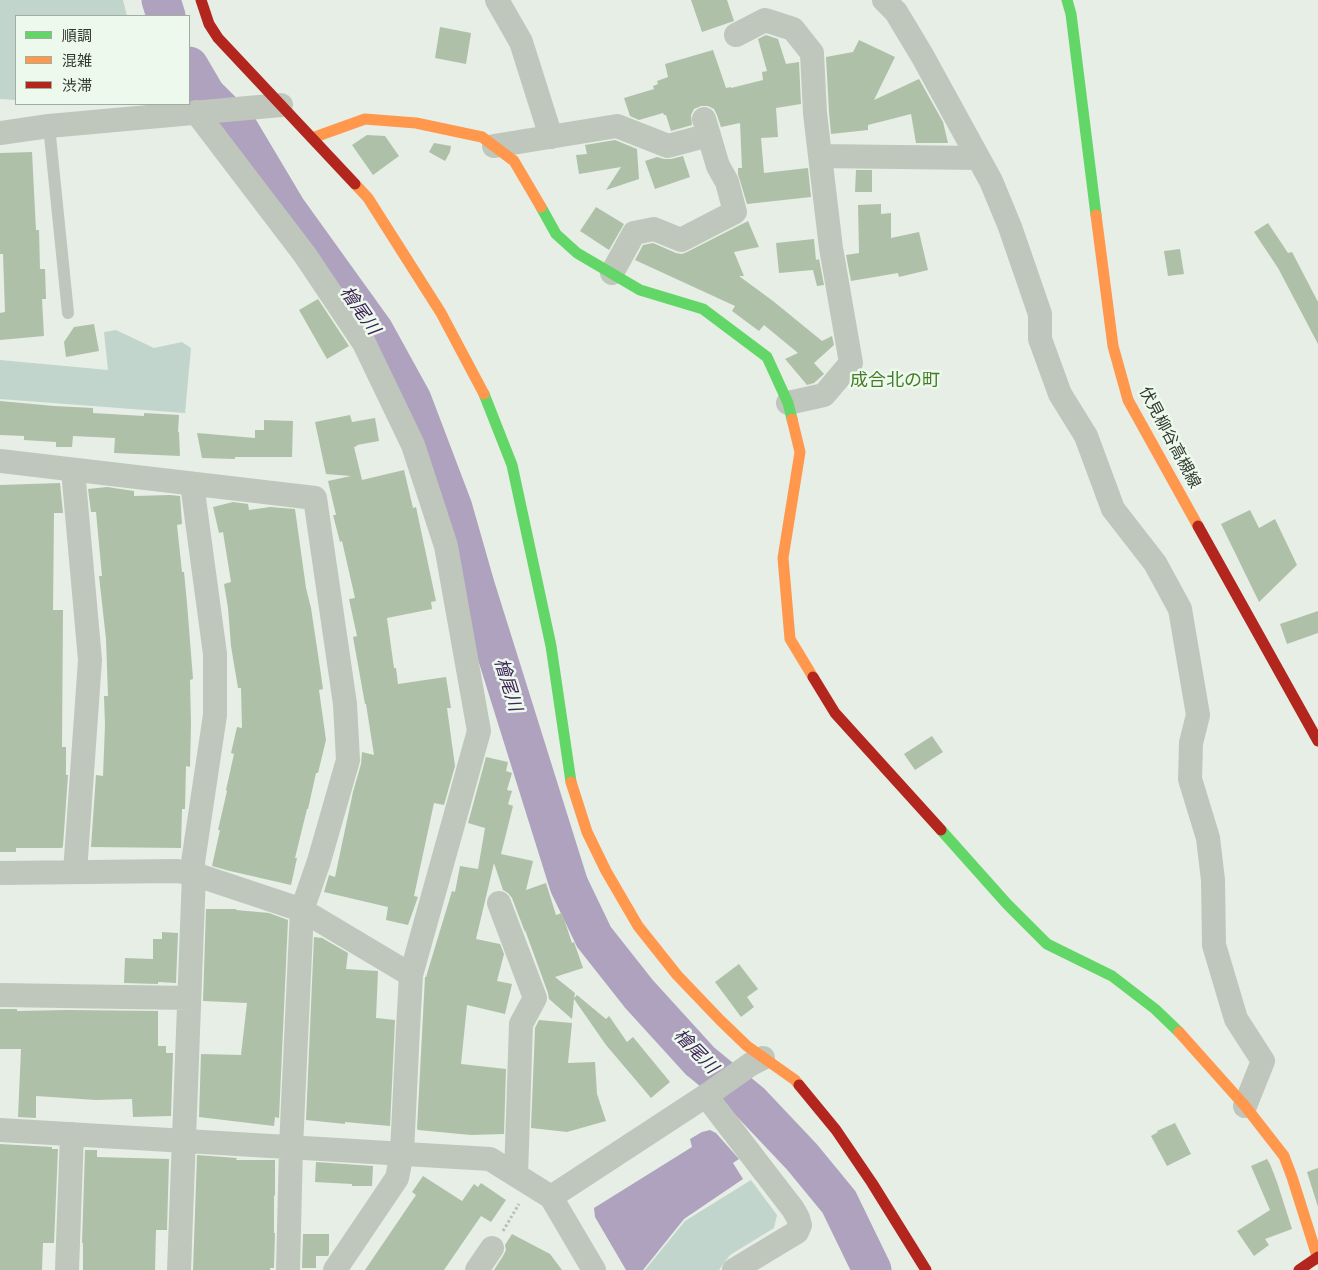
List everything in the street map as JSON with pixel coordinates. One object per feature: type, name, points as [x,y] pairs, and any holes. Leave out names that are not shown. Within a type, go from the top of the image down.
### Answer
[{"type":"street","points":[[201,0],[209,24],[218,38],[368,198],[441,313],[480,388],[512,465],[551,646],[570,779],[586,832],[606,871],[638,926],[678,975],[747,1046],[757,1061],[795,1080],[836,1130],[872,1183],[926,1270]]},
{"type":"street","points":[[497,0],[521,42],[551,137]]},
{"type":"street","points":[[884,0],[896,12],[923,57],[991,181],[1010,227],[1040,314],[1040,339],[1060,394],[1086,436],[1112,509],[1155,563],[1180,609],[1198,716],[1191,743],[1190,779],[1208,838],[1213,880],[1214,945],[1236,1019],[1263,1061],[1245,1106]]},
{"type":"street","name":"伏見柳谷高槻線","points":[[1067,0],[1071,14],[1113,346],[1128,400],[1318,741]]},
{"type":"street","points":[[736,35],[765,20],[793,29],[812,52],[815,113],[831,248],[851,363],[824,395],[788,403]]},
{"type":"street","points":[[0,133],[49,126],[281,105]]},
{"type":"street","points":[[196,112],[304,255],[364,342],[413,445],[446,546],[479,731],[411,975],[402,1153],[397,1178],[335,1270]]},
{"type":"street","points":[[312,138],[364,119],[416,122],[482,137],[514,162],[556,234],[577,253],[640,290],[703,309],[767,357],[788,403],[800,452],[783,558],[790,639],[835,713],[1007,904],[1047,944],[1112,976],[1155,1009],[1188,1041],[1245,1106],[1284,1156],[1292,1177],[1318,1257],[1299,1270]]},
{"type":"street","points":[[494,146],[617,126],[668,146],[707,127],[718,166],[727,182],[735,212],[681,240],[654,229],[634,232],[612,273]]},
{"type":"street","points":[[820,156],[978,158]]},
{"type":"street","points":[[0,461],[314,498],[345,704],[348,760],[319,861],[302,910],[291,1147],[288,1270]]},
{"type":"street","points":[[72,470],[90,660],[75,872]]},
{"type":"street","points":[[178,1270],[193,862],[215,715],[215,654],[192,484]]},
{"type":"street","points":[[0,873],[177,871],[194,874],[302,910],[411,975]]},
{"type":"street","points":[[499,903],[535,998],[521,1024],[516,1175]]},
{"type":"street","points":[[0,995],[189,998]]},
{"type":"street","points":[[551,1197],[757,1061]]},
{"type":"street","points":[[708,1094],[793,1210],[800,1225],[797,1232],[734,1270]]},
{"type":"street","points":[[0,1130],[490,1159],[551,1197],[594,1270]]},
{"type":"street","points":[[67,1270],[72,1134]]},
{"type":"street","points":[[477,1270],[492,1248]]},
{"type":"lane","points":[[49,126],[68,313]]},
{"type":"path","points":[[492,1248],[521,1201],[551,1197]]},
{"type":"green space","points":[[0,0],[123,0],[127,15],[15,15],[15,100],[0,99]]},
{"type":"green space","points":[[116,330],[154,348],[182,342],[191,348],[185,413],[0,399],[0,360],[108,370],[104,332]]},
{"type":"green space","points":[[751,1180],[777,1215],[774,1228],[730,1255],[719,1270],[645,1270],[685,1221]]},
{"type":"shaded area","points":[[710,1130],[716,1133],[739,1159],[733,1163],[743,1179],[684,1219],[643,1270],[626,1270],[595,1217],[594,1208],[692,1147],[690,1139]]},
{"type":"building","points":[[691,0],[727,0],[734,21],[702,32]]},
{"type":"building","points":[[440,27],[471,33],[466,64],[435,58]]},
{"type":"building","points":[[766,35],[778,39],[786,64],[799,62],[801,104],[776,108],[778,137],[761,138],[764,173],[808,168],[811,197],[747,204],[738,174],[738,168],[742,168],[740,123],[721,127],[714,109],[708,106],[701,106],[694,109],[691,115],[692,125],[671,131],[666,115],[663,113],[639,120],[630,116],[624,98],[654,89],[653,86],[658,84],[657,81],[668,77],[665,64],[713,50],[726,88],[763,80],[762,72],[767,71],[758,39]]},
{"type":"building","points":[[859,40],[895,57],[874,100],[919,79],[943,122],[948,143],[916,143],[911,114],[868,125],[868,130],[831,134],[826,57],[853,52]]},
{"type":"building","points":[[367,135],[385,136],[399,156],[373,175],[352,145]]},
{"type":"building","points":[[615,140],[637,149],[639,179],[606,190],[621,167],[579,174],[576,155],[587,154],[585,145]]},
{"type":"building","points":[[434,143],[451,146],[445,161],[429,152]]},
{"type":"building","points":[[32,152],[36,230],[39,230],[40,269],[45,269],[46,299],[42,299],[44,336],[0,340],[0,313],[5,312],[3,254],[0,254],[0,153]]},
{"type":"building","points":[[683,156],[690,177],[655,189],[645,161],[657,157],[671,159]]},
{"type":"building","points":[[856,170],[872,170],[872,192],[855,192]]},
{"type":"building","points":[[881,204],[881,214],[891,213],[891,238],[919,232],[928,270],[899,277],[898,273],[851,281],[846,255],[859,253],[858,205]]},
{"type":"building","points":[[596,207],[624,224],[609,250],[580,231]]},
{"type":"building","points":[[748,221],[759,247],[734,252],[744,276],[739,276],[822,341],[832,336],[834,345],[814,363],[824,374],[814,383],[807,385],[785,359],[798,353],[764,325],[759,331],[732,311],[735,306],[635,260],[643,245],[653,243],[682,254]]},
{"type":"building","points":[[1268,223],[1288,253],[1292,252],[1318,302],[1318,344],[1278,268],[1254,232]]},
{"type":"building","points":[[814,239],[816,260],[819,259],[824,285],[817,286],[813,270],[779,273],[776,243]]},
{"type":"building","points":[[1180,249],[1184,274],[1168,276],[1164,251]]},
{"type":"building","points":[[318,299],[349,346],[327,359],[299,310]]},
{"type":"building","points":[[94,324],[99,351],[66,357],[64,342],[74,327]]},
{"type":"building","points":[[0,401],[93,408],[93,413],[144,416],[144,413],[179,415],[180,456],[114,453],[115,438],[73,436],[72,447],[56,447],[56,442],[24,440],[24,436],[0,435]]},
{"type":"building","points":[[350,415],[352,422],[375,418],[379,441],[354,447],[362,480],[404,470],[413,508],[416,507],[436,601],[431,602],[432,609],[387,618],[398,684],[446,677],[451,708],[447,708],[455,766],[444,805],[434,803],[414,896],[418,897],[408,925],[386,920],[388,907],[324,892],[329,875],[335,877],[353,792],[361,764],[362,752],[374,755],[353,637],[357,636],[349,599],[355,598],[342,541],[340,542],[333,515],[336,515],[328,481],[351,476],[326,474],[315,422]]},
{"type":"building","points":[[264,420],[293,421],[292,457],[202,458],[197,433],[255,438],[255,430],[264,430]]},
{"type":"building","points":[[60,483],[63,513],[54,513],[53,610],[63,610],[62,747],[66,747],[66,775],[68,775],[63,846],[62,848],[16,848],[16,852],[0,852],[0,485]]},
{"type":"building","points":[[107,487],[134,491],[134,496],[180,496],[182,524],[177,525],[182,572],[184,572],[193,679],[190,680],[190,767],[186,766],[185,809],[182,809],[181,848],[91,847],[96,775],[103,776],[104,696],[108,696],[106,639],[99,576],[102,576],[96,512],[91,512],[88,489]]},
{"type":"building","points":[[233,502],[248,504],[249,510],[270,507],[295,509],[306,588],[311,608],[323,689],[319,690],[326,740],[295,858],[297,858],[291,885],[212,866],[234,754],[231,753],[237,727],[242,728],[241,688],[238,688],[231,646],[224,584],[231,582],[223,532],[219,533],[213,507]]},
{"type":"building","points":[[1250,510],[1259,528],[1275,519],[1297,565],[1259,602],[1221,524]]},
{"type":"building","points":[[1318,611],[1318,633],[1287,644],[1280,624]]},
{"type":"building","points":[[932,736],[943,752],[915,770],[904,754]]},
{"type":"building","points":[[486,757],[508,762],[506,771],[512,773],[507,790],[512,791],[508,804],[513,806],[501,854],[533,861],[526,890],[546,883],[556,915],[562,913],[583,968],[555,977],[575,993],[574,998],[577,995],[606,1019],[609,1016],[627,1042],[633,1037],[670,1082],[651,1098],[606,1045],[574,999],[572,1019],[549,999],[525,930],[525,932],[512,898],[503,890],[494,863],[476,939],[500,944],[504,954],[497,981],[512,984],[505,1014],[467,1005],[461,1064],[506,1069],[504,1134],[471,1135],[418,1130],[425,977],[452,891],[455,892],[460,866],[478,869],[485,828],[468,823]]},
{"type":"building","points":[[206,909],[236,909],[269,913],[288,920],[279,1118],[275,1117],[274,1126],[199,1117],[201,1054],[241,1055],[247,1003],[203,1001]]},
{"type":"building","points":[[162,932],[178,933],[176,983],[124,983],[125,958],[153,959],[153,939],[162,939]]},
{"type":"building","points":[[314,937],[322,938],[348,953],[346,969],[378,971],[376,1018],[395,1020],[390,1126],[306,1120]]},
{"type":"building","points":[[739,964],[758,989],[747,997],[754,1007],[741,1017],[715,982]]},
{"type":"building","points":[[0,1009],[17,1009],[17,1011],[158,1011],[158,1046],[166,1046],[166,1053],[173,1053],[171,1116],[133,1117],[132,1099],[96,1100],[36,1096],[36,1118],[18,1117],[21,1049],[0,1049]]},
{"type":"building","points":[[539,1020],[572,1023],[568,1063],[595,1062],[597,1094],[606,1121],[567,1132],[531,1128],[535,1028]]},
{"type":"building","points":[[1175,1123],[1191,1154],[1167,1166],[1151,1136],[1157,1131]]},
{"type":"building","points":[[0,1144],[58,1149],[54,1243],[43,1243],[42,1270],[0,1270]]},
{"type":"building","points":[[85,1150],[97,1150],[97,1157],[169,1159],[167,1230],[156,1230],[155,1270],[83,1270]]},
{"type":"building","points":[[197,1155],[237,1158],[236,1160],[275,1160],[274,1268],[270,1268],[270,1270],[193,1270]]},
{"type":"building","points":[[1267,1159],[1277,1182],[1292,1229],[1265,1239],[1269,1245],[1254,1256],[1237,1231],[1270,1210],[1251,1166]]},
{"type":"building","points":[[316,1162],[373,1166],[372,1186],[315,1182]]},
{"type":"building","points":[[1318,1168],[1318,1207],[1307,1172]]},
{"type":"building","points":[[423,1176],[462,1201],[474,1184],[478,1187],[481,1183],[506,1200],[491,1222],[481,1216],[444,1270],[365,1270],[416,1195],[412,1192]]},
{"type":"building","points":[[303,1234],[329,1234],[329,1254],[328,1256],[316,1256],[316,1268],[302,1268]]},
{"type":"building","points":[[512,1234],[550,1254],[562,1270],[494,1270],[506,1250],[505,1245]]},
{"type":"waterway","name":"檜尾川","points":[[161,0],[166,15]]},
{"type":"waterway","name":"檜尾川","points":[[190,68],[206,95],[237,126],[287,210],[374,331],[412,400],[453,508],[475,585],[569,885],[594,937],[639,994],[700,1061],[750,1102],[802,1157],[839,1202],[872,1270]]},
{"type":"traffic: fast","points":[[1067,0],[1071,14],[1096,215]]},
{"type":"traffic: fast","points":[[541,207],[556,234],[577,253],[640,290],[703,309],[767,357],[788,403],[792,419]]},
{"type":"traffic: fast","points":[[484,394],[512,465],[551,646],[571,782]]},
{"type":"traffic: fast","points":[[941,830],[1007,904],[1047,944],[1112,976],[1155,1009],[1179,1032]]},
{"type":"traffic: slow","points":[[312,138],[365,119],[416,123],[482,137],[514,161],[541,207]]},
{"type":"traffic: slow","points":[[355,184],[368,198],[441,313],[484,394]]},
{"type":"traffic: slow","points":[[1096,215],[1113,346],[1128,400],[1198,526]]},
{"type":"traffic: slow","points":[[792,419],[800,452],[783,558],[790,639],[813,677]]},
{"type":"traffic: slow","points":[[571,782],[587,832],[606,871],[638,926],[677,975],[720,1020],[747,1046],[795,1080],[799,1085]]},
{"type":"traffic: slow","points":[[1179,1032],[1245,1106],[1284,1156],[1318,1259]]},
{"type":"traffic: jam","points":[[201,0],[209,24],[218,38],[355,184]]},
{"type":"traffic: jam","points":[[1198,526],[1318,741]]},
{"type":"traffic: jam","points":[[813,677],[835,713],[941,830]]},
{"type":"traffic: jam","points":[[799,1085],[836,1130],[872,1183],[926,1270]]},
{"type":"traffic: jam","points":[[1299,1270],[1318,1257]]},
{"type":"district","name":"成合北の町","points":[[895,381]]}]
